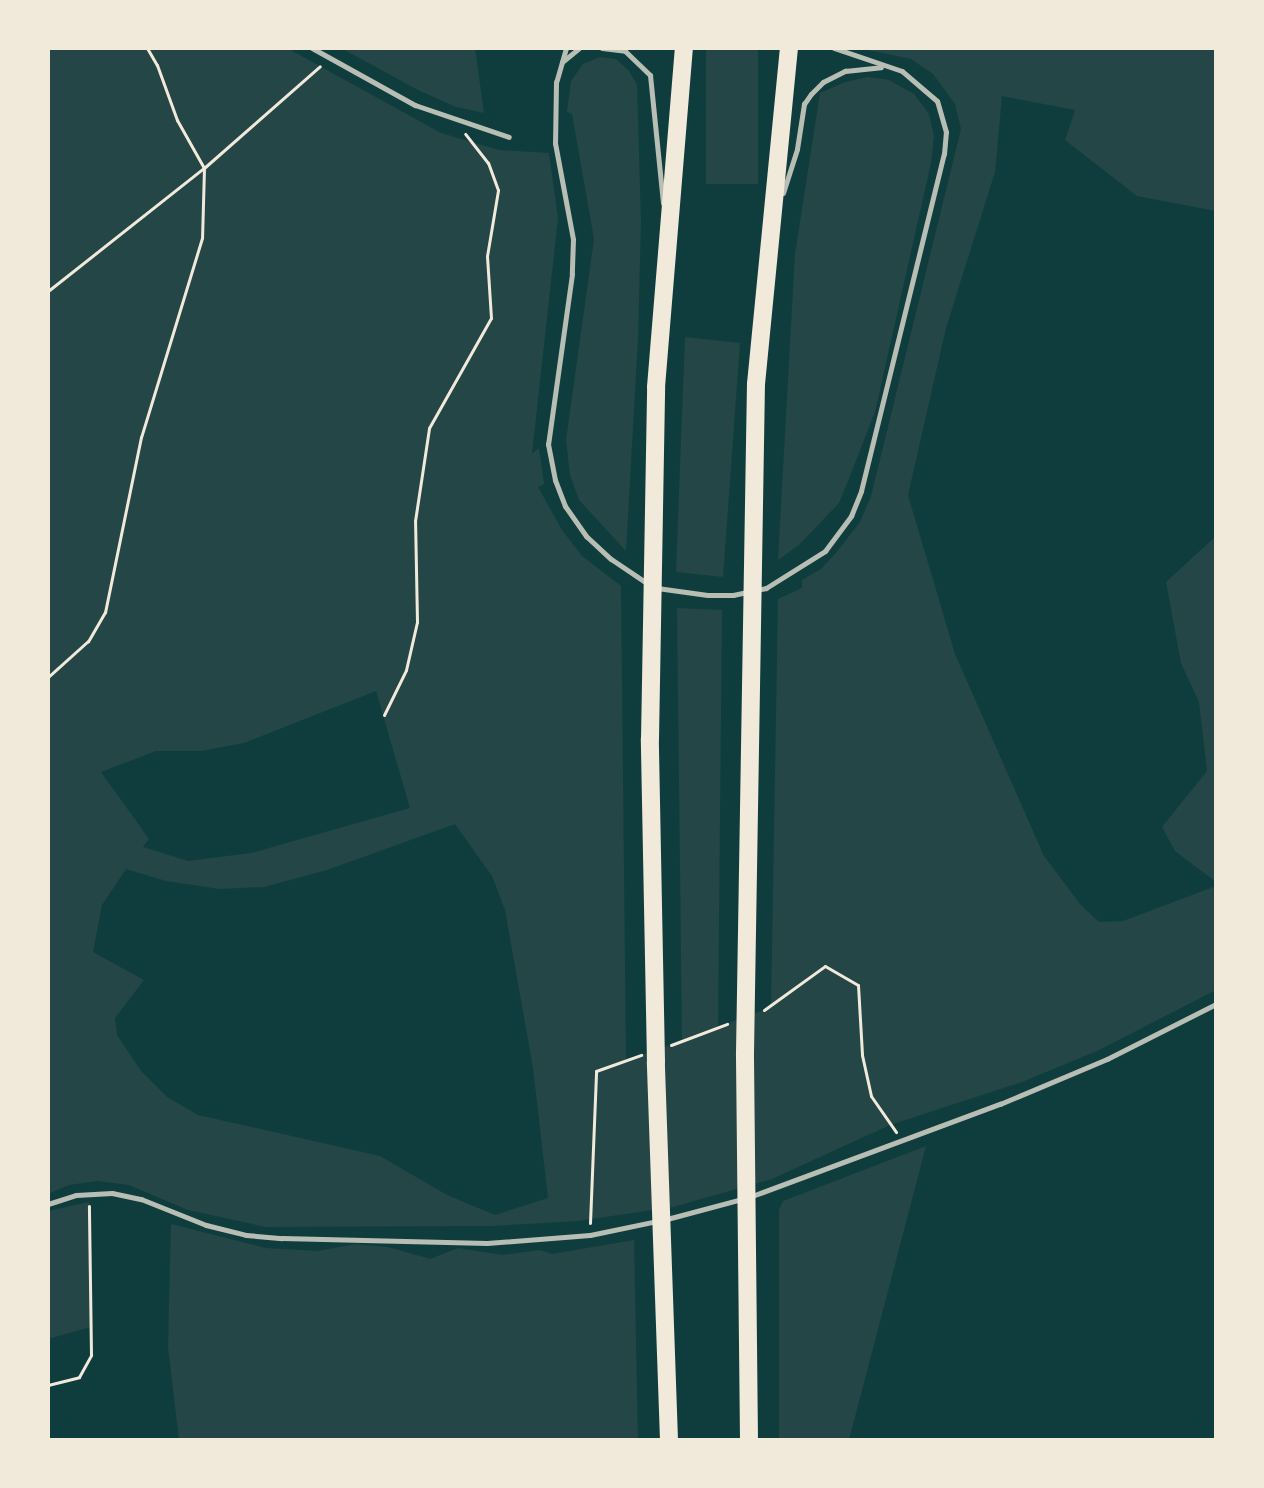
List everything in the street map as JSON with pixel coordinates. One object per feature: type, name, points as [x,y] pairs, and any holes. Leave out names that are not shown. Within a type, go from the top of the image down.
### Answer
[{"type":"highway","points":[[669,1440],[656,1062],[650,739],[656,387],[684,48]]},
{"type":"highway","points":[[749,1440],[745,1053],[756,384],[789,48]]},
{"type":"lane","points":[[312,48],[415,105],[509,137]]},
{"type":"lane","points":[[566,48],[556,82],[555,143],[573,239],[572,274],[549,416],[548,444],[555,480],[565,506],[586,536],[629,572],[654,587],[708,595],[733,595],[766,588],[825,551],[851,516],[861,491],[944,154],[946,132],[937,101],[902,71],[834,48]]},
{"type":"lane","points":[[561,62],[579,48]]},
{"type":"lane","points":[[602,48],[625,51],[650,75],[667,232]]},
{"type":"lane","points":[[771,233],[797,149],[804,104],[811,94],[823,82],[845,71],[890,67]]},
{"type":"lane","points":[[48,1204],[89,1194],[112,1193],[141,1199],[206,1225],[246,1235],[282,1238],[487,1243],[590,1235],[688,1215],[770,1191],[1080,1070],[1216,1004]]},
{"type":"path","points":[[48,677],[88,641],[105,612],[141,437],[202,238],[204,168],[177,120],[157,65],[147,48]]},
{"type":"path","points":[[48,291],[204,168],[329,58]]},
{"type":"path","points":[[384,715],[406,670],[417,622],[415,521],[429,428],[491,318],[487,256],[498,190],[488,163],[453,119]]},
{"type":"path","points":[[48,1385],[79,1377],[91,1355],[89,1194]]},
{"type":"shaded area","points":[[48,48],[287,48],[441,133],[499,150],[549,153],[558,218],[532,454],[539,448],[544,484],[538,487],[562,530],[582,556],[621,586],[626,1060],[682,1041],[677,608],[722,610],[718,1027],[771,1007],[778,599],[802,588],[802,580],[821,569],[835,554],[860,522],[871,496],[961,129],[955,104],[933,74],[911,59],[858,48],[1216,48],[1216,211],[1137,196],[1065,140],[1075,110],[1002,96],[995,172],[946,328],[908,495],[955,654],[1044,856],[1080,904],[1099,922],[1123,921],[1216,886],[1216,990],[1097,1051],[1022,1082],[890,1125],[772,1179],[673,1207],[578,1221],[492,1226],[266,1227],[188,1210],[129,1185],[97,1181],[69,1185],[48,1194]],"holes":[[[376,691],[410,808],[251,853],[188,861],[143,847],[149,839],[101,772],[156,751],[201,751],[244,743]],[[455,824],[492,876],[505,910],[533,1068],[548,1198],[495,1215],[447,1195],[380,1156],[198,1115],[167,1097],[142,1072],[117,1035],[115,1018],[144,980],[93,952],[102,905],[126,869],[166,881],[220,889],[264,887],[327,870]]]},
{"type":"shaded area","points":[[341,48],[475,48],[484,113],[456,107],[418,90]]},
{"type":"shaded area","points":[[706,48],[758,48],[758,184],[706,184]]},
{"type":"shaded area","points":[[600,57],[616,59],[629,71],[637,85],[641,222],[626,551],[579,500],[570,475],[566,440],[594,239],[572,114],[567,112],[571,81],[583,64]]},
{"type":"shaded area","points":[[868,77],[889,80],[914,94],[929,114],[934,136],[931,163],[875,412],[839,503],[799,545],[778,560],[795,254],[820,93],[845,82]]},
{"type":"shaded area","points":[[685,337],[740,343],[723,577],[676,572]]},
{"type":"shaded area","points":[[1216,536],[1216,882],[1175,851],[1162,827],[1207,771],[1199,702],[1181,663],[1166,582]]},
{"type":"shaded area","points":[[926,1146],[849,1440],[779,1440],[779,1210],[783,1201]]},
{"type":"shaded area","points":[[89,1202],[91,1327],[48,1339],[48,1211]]},
{"type":"shaded area","points":[[171,1224],[266,1248],[318,1251],[355,1244],[388,1247],[430,1259],[458,1248],[502,1255],[540,1250],[552,1254],[634,1240],[638,1440],[179,1440],[168,1347]]}]
